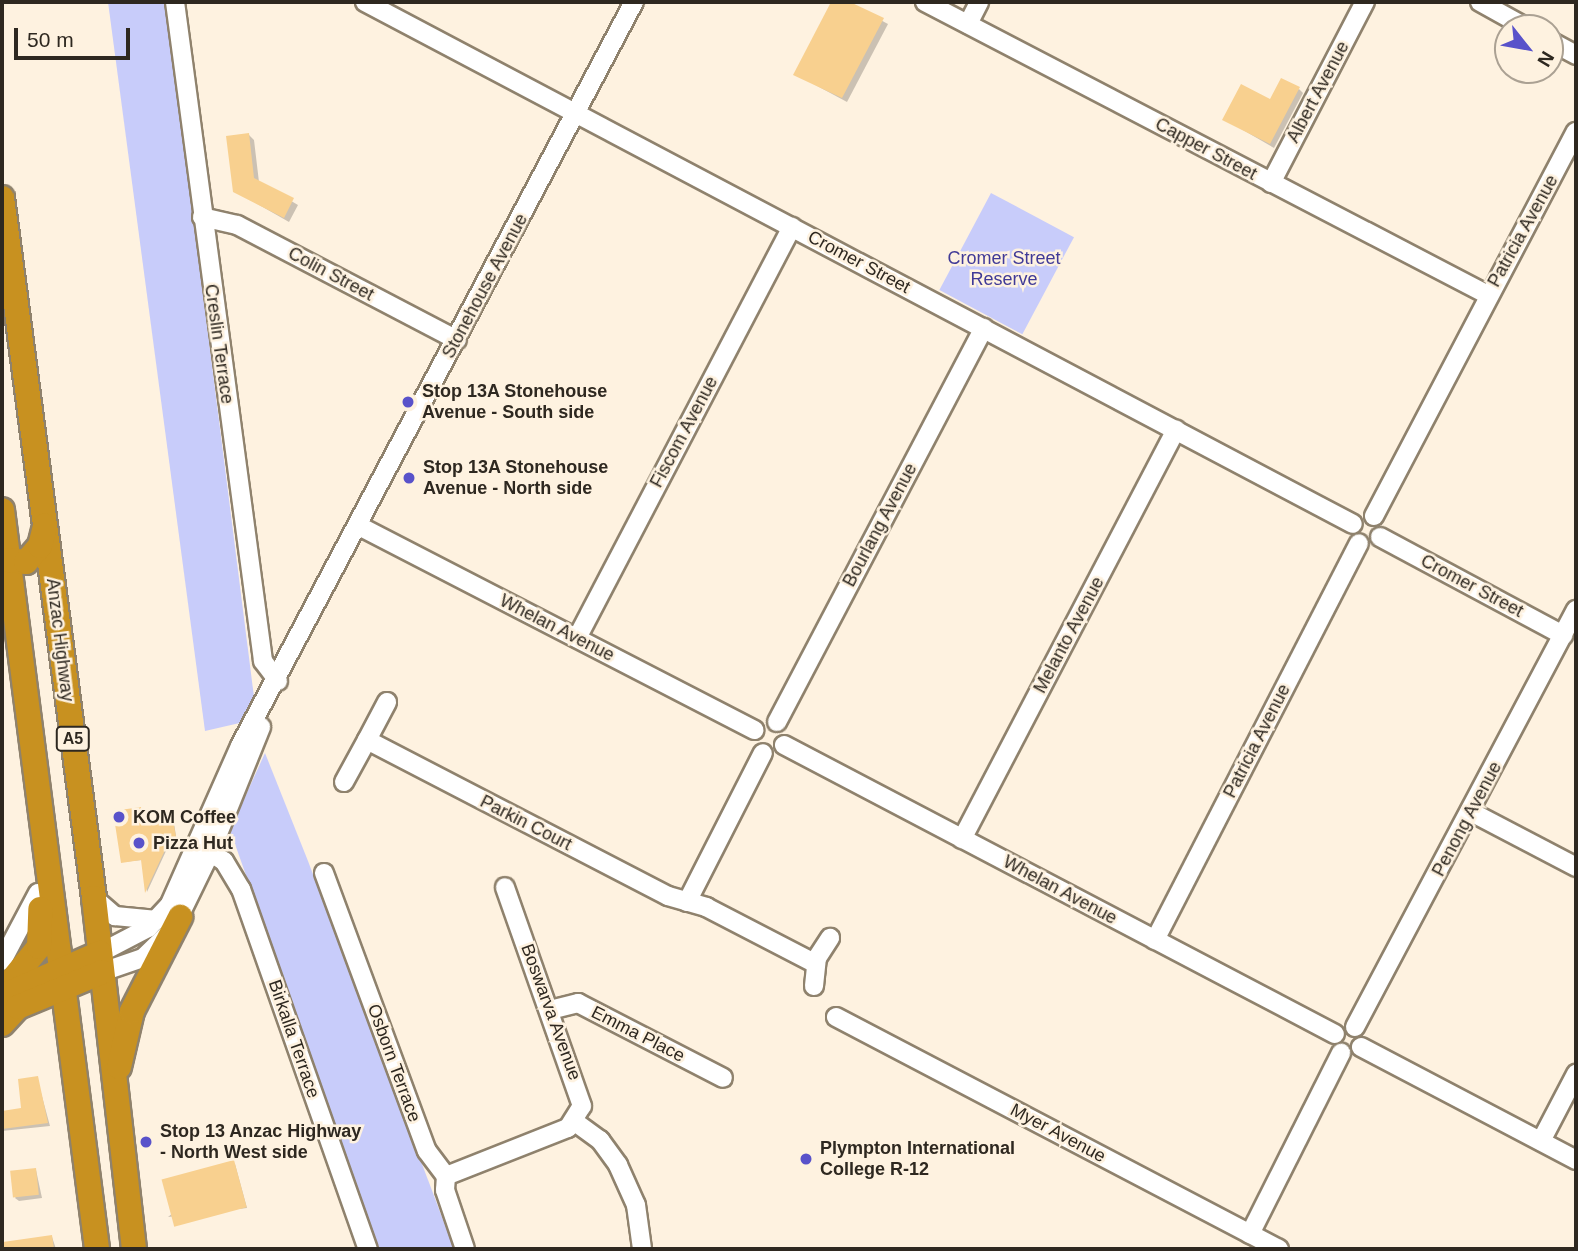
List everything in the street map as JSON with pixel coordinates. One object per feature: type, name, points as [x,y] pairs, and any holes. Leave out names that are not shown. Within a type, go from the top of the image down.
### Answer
[{"type":"highway","name":"Anzac Highway","points":[[2,198],[94,898],[134,1249]]},
{"type":"highway","name":"A5","points":[[2,510],[97,1249]]},
{"type":"highway","points":[[9,560],[26,562],[40,545],[45,526]]},
{"type":"highway","points":[[13,589],[31,579],[52,580]]},
{"type":"highway","points":[[4,1007],[39,947],[38,893],[30,825],[40,790]]},
{"type":"highway","points":[[114,1091],[132,1011],[168,918]]},
{"type":"highway","points":[[4,1007],[101,963]]},
{"type":"highway","points":[[4,1007],[51,1017],[72,1053]]},
{"type":"street","name":"Creslin Terrace","points":[[175,2],[263,661],[278,681]]},
{"type":"street","name":"Cromer Street","points":[[365,2],[1353,524]]},
{"type":"street","name":"Stonehouse Avenue","points":[[101,963],[143,958],[168,918],[205,848],[240,746],[278,681],[634,2]]},
{"type":"street","name":"Capper Street","points":[[925,2],[1488,295]]},
{"type":"street","points":[[968,24],[979,2]]},
{"type":"street","name":"Albert Avenue","points":[[1271,183],[1365,2]]},
{"type":"street","points":[[1480,2],[1502,14]]},
{"type":"street","name":"Patricia Avenue","points":[[1374,516],[1576,132]]},
{"type":"street","name":"Colin Street","points":[[202,217],[237,225],[457,340]]},
{"type":"street","name":"Fiscom Avenue","points":[[577,638],[792,227]]},
{"type":"street","name":"Bourlang Avenue","points":[[777,722],[984,328]]},
{"type":"street","name":"Melanto Avenue","points":[[962,839],[1176,430]]},
{"type":"street","points":[[1362,516],[1374,516],[1381,525],[1380,537],[1371,545],[1359,543],[1352,535],[1353,524],[1362,516]]},
{"type":"street","name":"Whelan Avenue","points":[[359,526],[755,730]]},
{"type":"street","name":"Cromer Street","points":[[1380,537],[1563,635]]},
{"type":"street","name":"Patricia Avenue","points":[[1155,940],[1359,543]]},
{"type":"street","name":"Penong Avenue","points":[[1355,1027],[1576,610]]},
{"type":"street","points":[[344,782],[387,702]]},
{"type":"street","points":[[764,722],[777,722],[786,732],[784,745],[775,753],[763,753],[754,743],[755,730],[764,722]]},
{"type":"street","name":"Parkin Court","points":[[367,740],[687,902],[816,964]]},
{"type":"street","name":"Whelan Avenue","points":[[784,745],[1335,1034]]},
{"type":"street","points":[[687,902],[763,753]]},
{"type":"street","points":[[1471,812],[1576,867]]},
{"type":"street","name":"Birkalla Terrace","points":[[205,848],[229,867],[241,889],[368,1249]]},
{"type":"street","name":"Osborn Terrace","points":[[324,873],[427,1151],[446,1176],[445,1190],[466,1249]]},
{"type":"street","name":"Boswarva Avenue","points":[[505,887],[580,1092],[582,1106],[575,1122]]},
{"type":"street","points":[[2,961],[38,893]]},
{"type":"street","points":[[94,898],[114,916],[168,918]]},
{"type":"street","points":[[814,986],[816,964],[830,938]]},
{"type":"street","name":"Emma Place","points":[[550,1010],[578,1003],[723,1078]]},
{"type":"street","name":"Myer Avenue","points":[[836,1017],[1279,1249]]},
{"type":"street","points":[[1342,1027],[1355,1027],[1362,1034],[1361,1047],[1352,1054],[1341,1053],[1335,1046],[1335,1034],[1342,1027]]},
{"type":"street","points":[[1361,1047],[1576,1160]]},
{"type":"street","points":[[1250,1234],[1341,1053]]},
{"type":"street","points":[[1541,1141],[1576,1073]]},
{"type":"street","points":[[446,1176],[575,1122],[600,1140],[618,1165],[638,1213],[642,1249]]},
{"type":"green space","points":[[108,2],[166,2],[254,697],[244,722],[205,731]]},
{"type":"green space","name":"Cromer Street Reserve","points":[[991,193],[1074,237],[1022,334],[939,290]]},
{"type":"green space","points":[[265,753],[454,1249],[378,1249],[230,830]]},
{"type":"building","points":[[831,2],[850,2],[884,18],[842,98],[793,75]]},
{"type":"building","points":[[1281,78],[1300,87],[1270,144],[1222,120],[1241,84],[1270,99]]},
{"type":"building","points":[[249,133],[254,178],[294,198],[284,218],[233,192],[226,136]]},
{"type":"building","points":[[141,807],[143,824],[173,820],[178,848],[165,850],[145,893],[141,860],[121,863],[113,811]]},
{"type":"building","points":[[38,1076],[48,1123],[2,1129],[2,1111],[21,1108],[18,1079]]},
{"type":"building","points":[[234,1160],[247,1207],[174,1227],[162,1179]]},
{"type":"building","points":[[36,1168],[39,1195],[13,1198],[10,1171]]},
{"type":"building","points":[[52,1235],[54,1249],[4,1249],[3,1242]]},
{"type":"place","name":"Stop 13A Stonehouse Avenue - South side","points":[[408,402]]},
{"type":"place","name":"Stop 13A Stonehouse Avenue - North side","points":[[409,478]]},
{"type":"place","name":"KOM Coffee","points":[[119,817]]},
{"type":"place","name":"Pizza Hut","points":[[139,843]]},
{"type":"place","name":"Stop 13 Anzac Highway - North West side","points":[[146,1142]]},
{"type":"place","name":"Plympton International College R-12","points":[[806,1159]]}]
